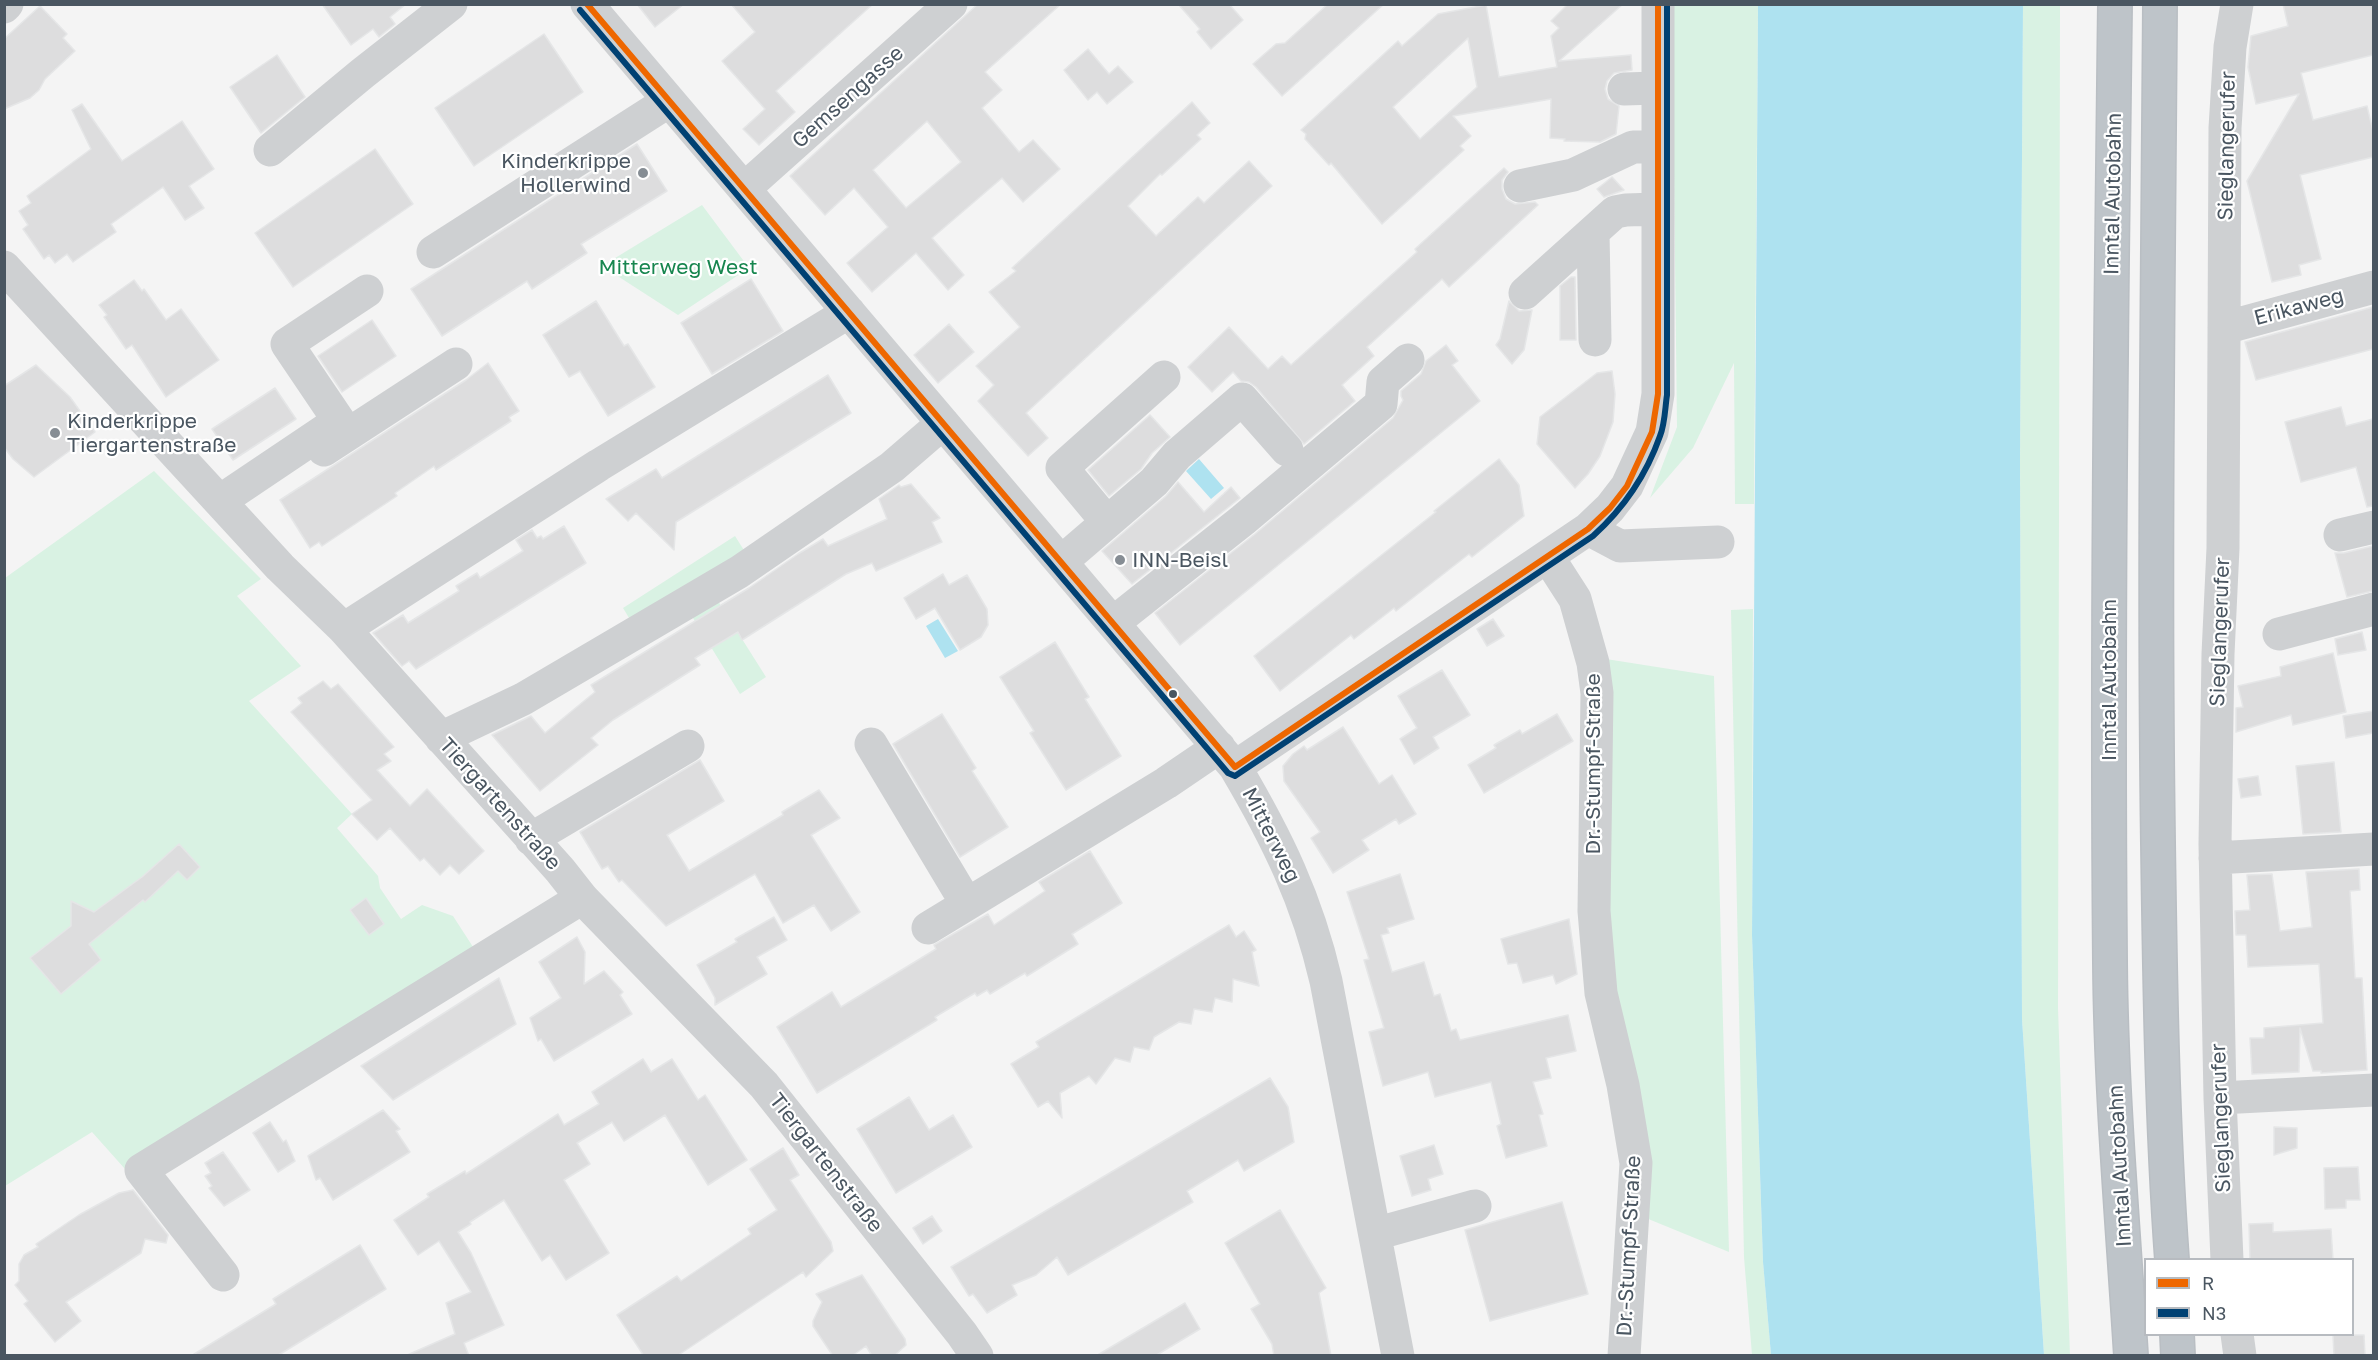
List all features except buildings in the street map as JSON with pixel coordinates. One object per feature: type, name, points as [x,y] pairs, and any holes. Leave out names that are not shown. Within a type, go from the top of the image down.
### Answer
[{"type":"highway","name":"Inntal Autobahn","points":[[2115,4],[2109,624],[2110,963],[2118,1156],[2131,1356]]},
{"type":"highway","points":[[2160,4],[2155,622],[2160,984],[2165,1162],[2172,1258]]},
{"type":"highway","points":[[2177,1336],[2178,1356]]},
{"type":"street","points":[[270,150],[451,4]]},
{"type":"street","name":"Mitterweg","points":[[587,4],[1220,750],[1281,849],[1314,932],[1326,981],[1398,1356]]},
{"type":"street","name":"Gemsengasse","points":[[744,189],[951,4]]},
{"type":"street","points":[[941,908],[1166,783],[1548,557],[1588,529],[1610,508],[1627,486],[1652,432],[1658,394],[1656,209],[1658,4]]},
{"type":"street","name":"Sieglangerufer","points":[[2227,1258],[2220,1098],[2215,858],[2218,654],[2223,548],[2225,128],[2230,47],[2236,4]]},
{"type":"street","points":[[1624,89],[1657,88]]},
{"type":"street","points":[[433,252],[669,100]]},
{"type":"street","points":[[1520,186],[1573,175],[1632,147],[1657,147]]},
{"type":"street","points":[[1525,293],[1616,212],[1656,209]]},
{"type":"street","points":[[1593,232],[1595,340]]},
{"type":"street","name":"Tiergartenstraße","points":[[4,267],[280,567],[344,629],[582,898],[764,1084],[977,1356]]},
{"type":"street","name":"Erikaweg","points":[[2224,328],[2373,287]]},
{"type":"street","points":[[225,506],[339,421],[287,344],[367,291]]},
{"type":"street","points":[[344,629],[599,465],[849,312]]},
{"type":"street","points":[[1113,623],[1243,520],[1381,404],[1383,382],[1408,360]]},
{"type":"street","points":[[225,506],[456,364]]},
{"type":"street","points":[[1107,522],[1062,468],[1164,377]]},
{"type":"street","points":[[1061,562],[1154,482],[1177,455],[1242,399],[1287,450]]},
{"type":"street","points":[[441,738],[523,699],[739,572],[892,466],[943,423]]},
{"type":"street","points":[[2340,535],[2373,527]]},
{"type":"street","points":[[1588,529],[1620,546],[1718,542]]},
{"type":"street","name":"Dr.-Stumpf-Straße","points":[[1548,557],[1575,599],[1593,663],[1596,693],[1593,861],[1595,923],[1601,993],[1623,1085],[1636,1163],[1624,1356]]},
{"type":"street","points":[[2279,634],[2373,609]]},
{"type":"street","points":[[871,744],[941,908]]},
{"type":"street","points":[[531,839],[688,746]]},
{"type":"street","points":[[941,908],[1159,771],[1220,750]]},
{"type":"street","points":[[2215,858],[2373,849]]},
{"type":"street","points":[[223,1275],[141,1170],[582,898]]},
{"type":"street","points":[[2220,1098],[2373,1090]]},
{"type":"street","points":[[1375,1234],[1475,1206]]},
{"type":"street","points":[[2237,1336],[2240,1356]]},
{"type":"green space","points":[[1672,5],[1758,5],[1754,504],[1735,504],[1734,363],[1693,448],[1650,498],[1677,427]]},
{"type":"green space","points":[[2023,5],[2060,5],[2058,1008],[2070,1356],[2044,1355],[2022,1019],[2020,461]]},
{"type":"green space","name":"Mitterweg West","points":[[702,205],[749,268],[678,315],[602,266]]},
{"type":"green space","points":[[154,471],[261,579],[237,596],[301,666],[249,701],[352,814],[337,828],[378,876],[380,888],[401,919],[422,905],[453,916],[475,950],[125,1169],[92,1132],[5,1186],[5,578]]},
{"type":"green space","points":[[735,536],[747,555],[706,582],[766,677],[740,694],[680,597],[634,626],[623,608]]},
{"type":"green space","points":[[1753,609],[1752,935],[1763,1262],[1771,1355],[1752,1355],[1744,1257],[1731,610]]},
{"type":"green space","points":[[1606,659],[1714,676],[1729,1252],[1641,1216],[1605,944]]},
{"type":"water","points":[[1758,5],[2023,5],[2020,461],[2022,1019],[2044,1355],[1771,1355],[1763,1262],[1752,935]]},
{"type":"water","points":[[1199,459],[1224,488],[1211,499],[1186,471]]},
{"type":"water","points":[[938,619],[958,651],[945,658],[926,626]]},
{"type":"transit line","name":"R","points":[[587,4],[1235,767],[1588,529],[1610,508],[1627,486],[1652,432],[1658,394],[1658,4]]},
{"type":"transit line","name":"N3","points":[[580,10],[1228,773],[1235,776],[1593,536],[1615,514],[1641,478],[1662,431],[1667,395],[1667,4]]},
{"type":"place","name":"Kinderkrippe Hollerwind","points":[[643,173]]},
{"type":"place","name":"Kinderkrippe Tiergartenstraße","points":[[55,433]]},
{"type":"place","name":"INN-Beisl","points":[[1120,560]]}]
